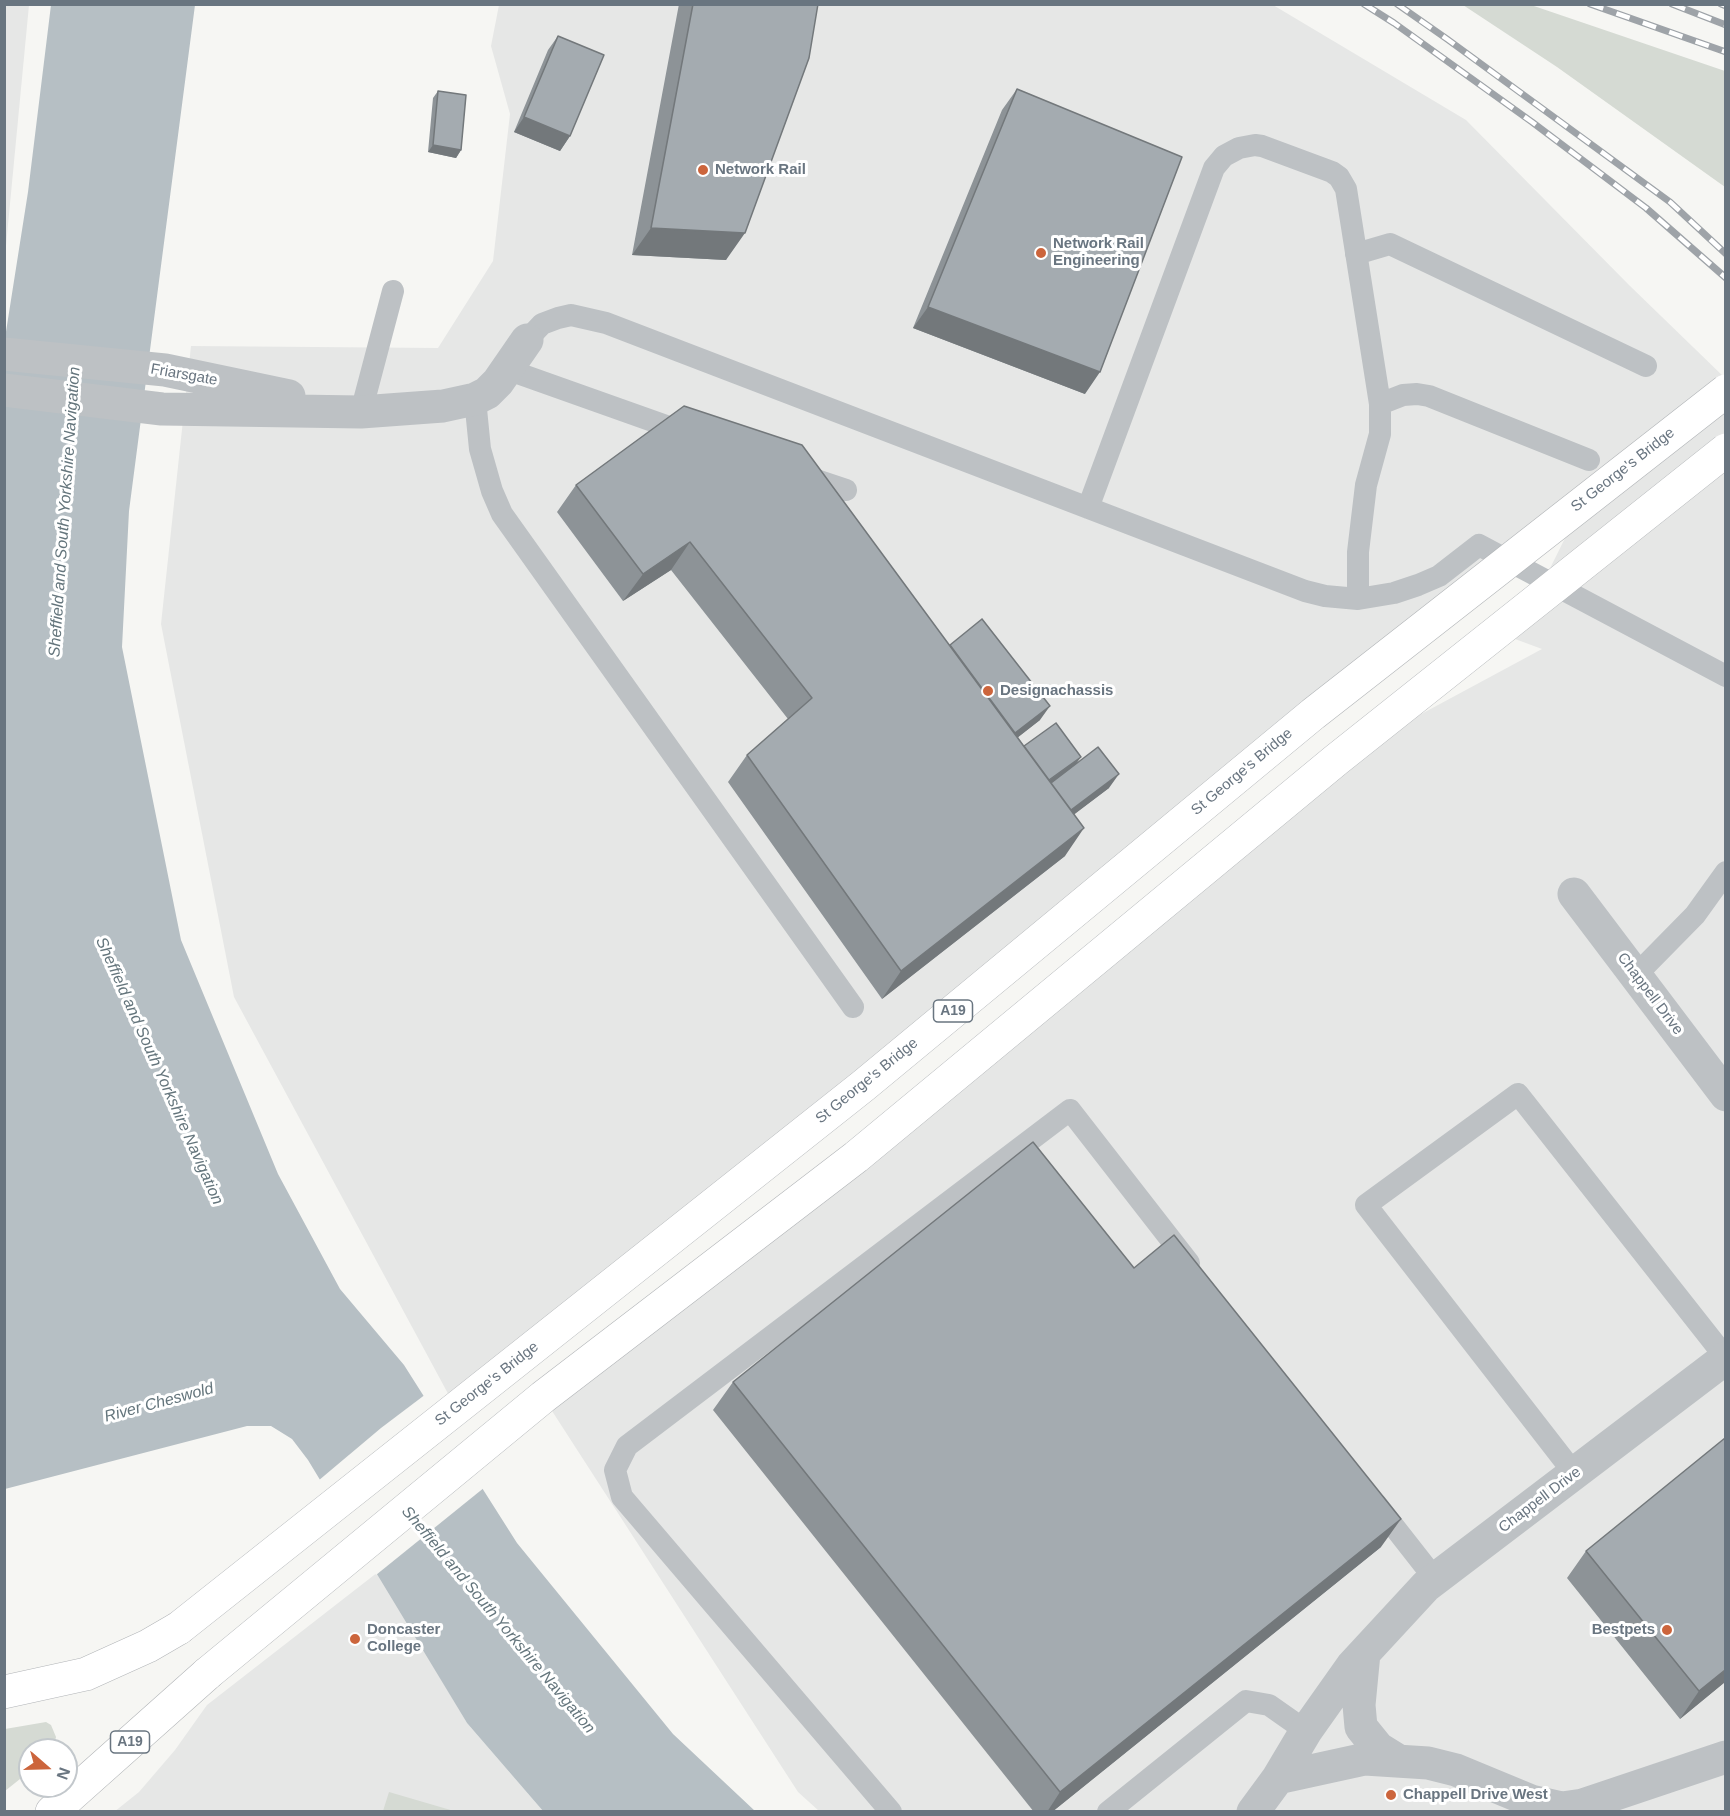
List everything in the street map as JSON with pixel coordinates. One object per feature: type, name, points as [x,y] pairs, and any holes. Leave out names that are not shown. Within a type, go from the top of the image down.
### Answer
[{"type":"highway","name":"St George's Bridge","points":[[4,1692],[86,1674],[148,1646],[179,1628],[862,1086],[1313,714],[1725,391]]},
{"type":"highway","name":"A19","points":[[52,1812],[208,1673],[543,1396],[856,1157],[1336,760],[1725,450]]},
{"type":"street","name":"Friarsgate","points":[[4,390],[162,409],[361,412],[443,406],[475,399],[487,393],[527,340]]},
{"type":"street","name":"Friarsgate","points":[[4,354],[165,370],[361,412]]},
{"type":"street","name":"Chappell Drive","points":[[1574,894],[1725,1095]]},
{"type":"street","name":"Chappell Drive","points":[[1253,1812],[1352,1666],[1426,1586],[1725,1358]]},
{"type":"street","points":[[1364,1653],[1359,1705],[1361,1727],[1377,1748],[1399,1761]]},
{"type":"street","points":[[1278,1778],[1365,1759],[1428,1763],[1456,1770],[1529,1806],[1562,1808],[1584,1805],[1725,1757]]},
{"type":"lane","points":[[1088,508],[1214,168],[1224,156],[1239,148],[1262,146],[1340,177],[1346,189],[1380,404],[1380,434],[1366,485],[1358,552],[1358,598]]},
{"type":"lane","points":[[1356,254],[1390,244],[1646,366]]},
{"type":"lane","points":[[361,412],[393,291]]},
{"type":"lane","points":[[527,340],[542,324],[571,315],[606,323],[1305,591],[1325,596],[1358,598],[1394,593],[1439,576],[1479,545],[1725,676]]},
{"type":"lane","points":[[506,369],[704,440]]},
{"type":"lane","points":[[1380,404],[1403,396],[1417,394],[1429,396],[1589,460]]},
{"type":"lane","points":[[475,399],[480,449],[492,491],[502,514],[854,1007]]},
{"type":"lane","points":[[780,467],[846,490]]},
{"type":"lane","points":[[1636,975],[1695,915],[1725,872]]},
{"type":"lane","points":[[1574,1473],[1366,1205],[1518,1094],[1725,1358]]},
{"type":"lane","points":[[891,1812],[622,1497],[615,1470],[627,1446],[1070,1110],[1201,1279]]},
{"type":"lane","points":[[1362,1486],[1435,1580]]},
{"type":"lane","points":[[1108,1812],[1246,1701],[1269,1705],[1306,1731]]},
{"type":"shaded area","points":[[4,5],[29,5],[5,256]]},
{"type":"shaded area","points":[[499,5],[1273,5],[1466,120],[1629,285],[1725,378],[1725,1811],[819,1811],[798,1792],[543,1397],[1336,760],[1542,649],[1515,639],[1572,524],[452,1401],[234,997],[161,624],[191,346],[438,348],[493,261],[510,114],[491,46]]},
{"type":"shaded area","points":[[1463,5],[1531,5],[1725,71],[1725,187],[1557,67]]},
{"type":"shaded area","name":"Doncaster College","points":[[378,1572],[467,1723],[543,1811],[114,1812],[139,1792],[175,1750],[207,1705]]},
{"type":"shaded area","points":[[46,1722],[51,1725],[56,1737],[18,1738],[18,1781],[5,1791],[5,1729]]},
{"type":"shaded area","points":[[389,1792],[454,1811],[383,1811]]},
{"type":"water","points":[[51,5],[195,5],[129,511],[122,647],[181,940],[278,1174],[340,1289],[404,1365],[517,1543],[673,1734],[755,1811],[543,1811],[467,1723],[308,1460],[292,1439],[271,1426],[247,1426],[5,1489],[5,338],[28,192]]},
{"type":"pier","points":[[426,1394],[485,1487],[376,1575],[318,1481]]},
{"type":"building","name":"Network Rail","points":[[693,4],[818,4],[809,58],[745,233],[651,228]]},
{"type":"building","points":[[558,36],[604,55],[570,136],[524,117]]},
{"type":"building","name":"Network Rail Engineering","points":[[1017,89],[1182,157],[1100,372],[928,307]]},
{"type":"building","points":[[438,91],[466,95],[461,150],[433,145]]},
{"type":"building","points":[[684,406],[802,445],[1084,828],[901,971],[747,755],[812,698],[690,542],[643,574],[576,485]]},
{"type":"building","points":[[982,619],[1050,706],[1015,733],[950,645]]},
{"type":"building","points":[[1056,723],[1081,757],[1049,780],[1024,746]]},
{"type":"building","points":[[1098,747],[1119,774],[1071,810],[1051,783]]},
{"type":"building","points":[[1033,1142],[1134,1268],[1174,1235],[1401,1519],[1060,1792],[733,1382]]},
{"type":"building","name":"Bestpets","points":[[1725,1438],[1725,1670],[1699,1691],[1586,1551]]},
{"type":"railway","points":[[1364,4],[1532,122],[1646,208],[1726,278]]},
{"type":"railway","points":[[1397,4],[1670,202],[1726,254]]},
{"type":"railway","points":[[1590,4],[1726,52]]},
{"type":"railway","points":[[1672,4],[1726,25]]},
{"type":"railway","points":[[1721,4],[1726,6]]},
{"type":"place","name":"Network Rail","points":[[703,170]]},
{"type":"place","name":"Network Rail Engineering","points":[[1041,253]]},
{"type":"place","name":"Designachassis","points":[[988,691]]},
{"type":"place","name":"Bestpets","points":[[1667,1630]]},
{"type":"place","name":"Doncaster College","points":[[355,1639]]},
{"type":"place","name":"Chappell Drive West","points":[[1391,1795]]},
{"type":"water label","name":"Sheffield and South Yorkshire Navigation","points":[[65,512]]},
{"type":"water label","name":"Sheffield and South Yorkshire Navigation","points":[[159,1071]]},
{"type":"water label","name":"River Cheswold","points":[[159,1403]]},
{"type":"water label","name":"Sheffield and South Yorkshire Navigation","points":[[498,1620]]}]
